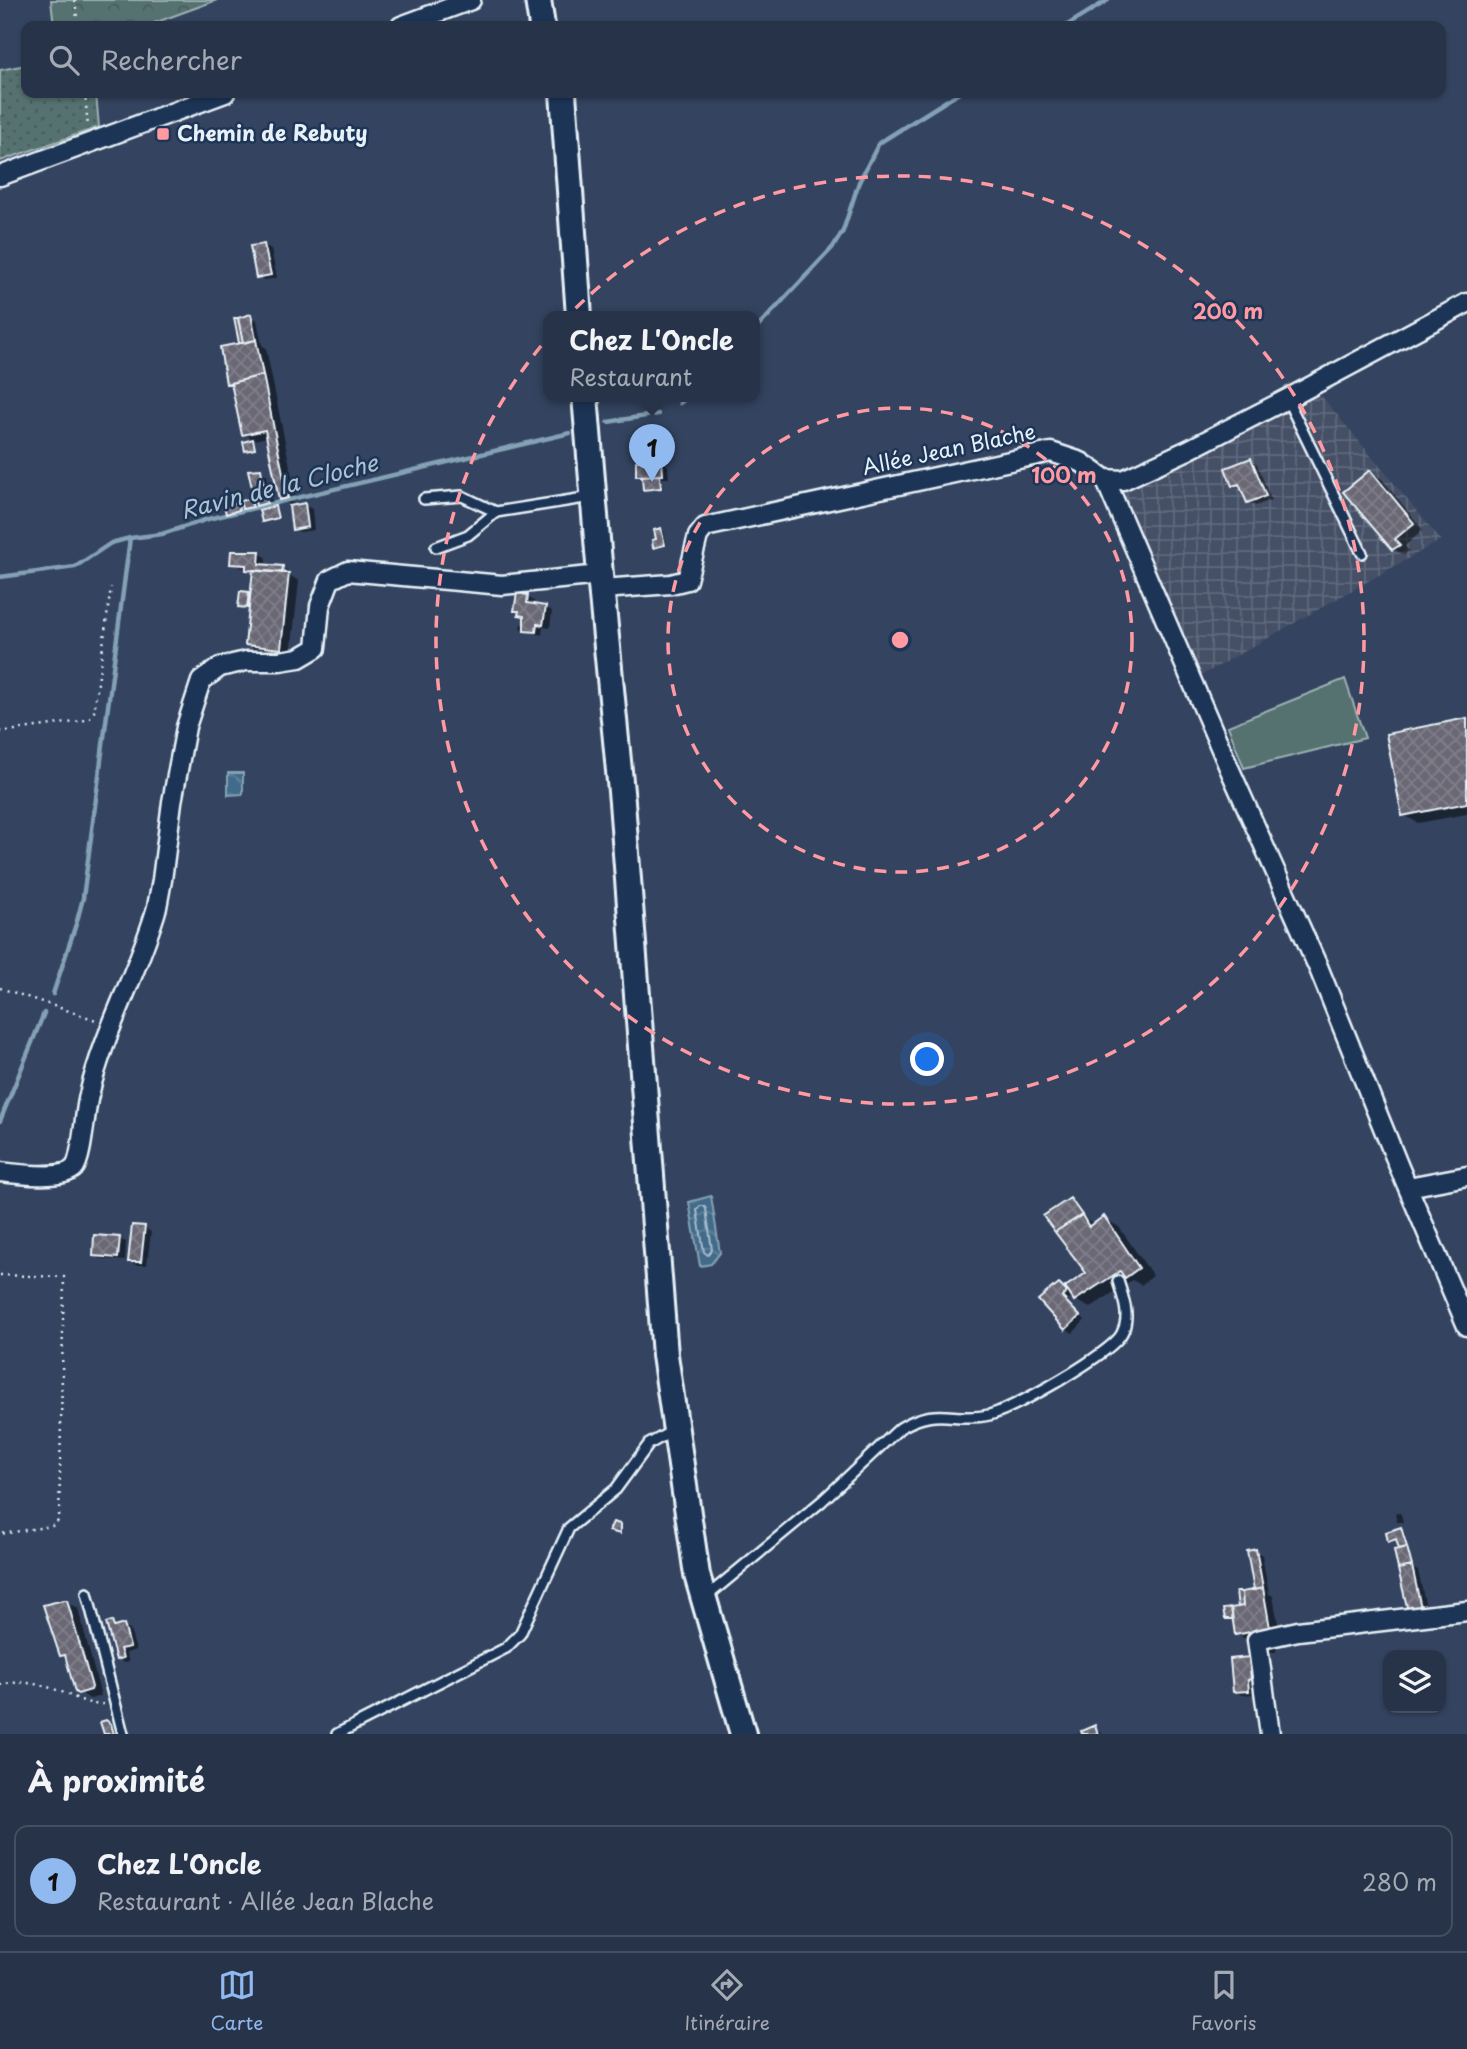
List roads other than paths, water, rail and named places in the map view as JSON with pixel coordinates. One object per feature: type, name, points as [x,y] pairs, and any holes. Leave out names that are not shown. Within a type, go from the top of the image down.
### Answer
[{"type":"main road","points":[[538,0],[541,21]]},
{"type":"main road","points":[[551,0],[554,21]]},
{"type":"main road","points":[[553,98],[568,186]]},
{"type":"main road","points":[[563,98],[579,311]]},
{"type":"main road","points":[[585,402],[622,802],[664,1355],[697,1575],[743,1734]]},
{"type":"street","points":[[414,21],[471,0]]},
{"type":"street","points":[[0,176],[212,98]]},
{"type":"street","points":[[1467,303],[1188,450],[1123,480],[1105,480],[1319,970],[1467,1326]]},
{"type":"street","name":"Allée Jean Blache","points":[[601,582],[671,584],[687,580],[698,536],[705,527],[1051,452],[1081,462],[1105,480]]},
{"type":"street","points":[[0,1172],[35,1175],[63,1173],[76,1166],[89,1092],[157,907],[186,727],[201,681],[220,667],[247,661],[299,658],[316,648],[320,606],[330,580],[348,571],[502,585],[601,582]]},
{"type":"street","points":[[1408,1187],[1467,1176]]},
{"type":"street","points":[[1270,1734],[1258,1640],[1298,1631],[1467,1611]]},
{"type":"lane","points":[[1287,400],[1362,553]]},
{"type":"lane","points":[[424,499],[462,496],[496,512]]},
{"type":"lane","points":[[436,547],[468,536],[496,512],[593,496]]},
{"type":"lane","points":[[704,1599],[822,1501],[900,1428],[926,1416],[990,1415],[1060,1380],[1110,1348],[1121,1336],[1126,1323],[1118,1281]]},
{"type":"lane","points":[[337,1734],[506,1648],[520,1634],[569,1528],[616,1489],[649,1444],[676,1429]]},
{"type":"lane","points":[[87,1593],[123,1734]]},
{"type":"water","points":[[228,773],[243,773],[243,794],[228,795]]},
{"type":"water","points":[[711,1196],[720,1253],[711,1264],[700,1266],[689,1202]]},
{"type":"waterway","name":"Ravin de la Cloche","points":[[1074,21],[1108,0]]},
{"type":"waterway","name":"Ravin de la Cloche","points":[[760,325],[833,247],[843,231],[859,182],[879,143],[951,98]]},
{"type":"waterway","name":"Ravin de la Cloche","points":[[608,422],[658,414]]},
{"type":"waterway","name":"Ravin de la Cloche","points":[[0,577],[75,567],[111,543],[162,534],[208,519],[570,433]]},
{"type":"waterway","points":[[53,994],[83,898],[130,538]]},
{"type":"waterway","points":[[0,1121],[44,1013]]},
{"type":"place","name":"Chemin de Rebuty","points":[[163,134]]},
{"type":"place","name":"Chez L'Oncle","points":[[652,482]]}]
